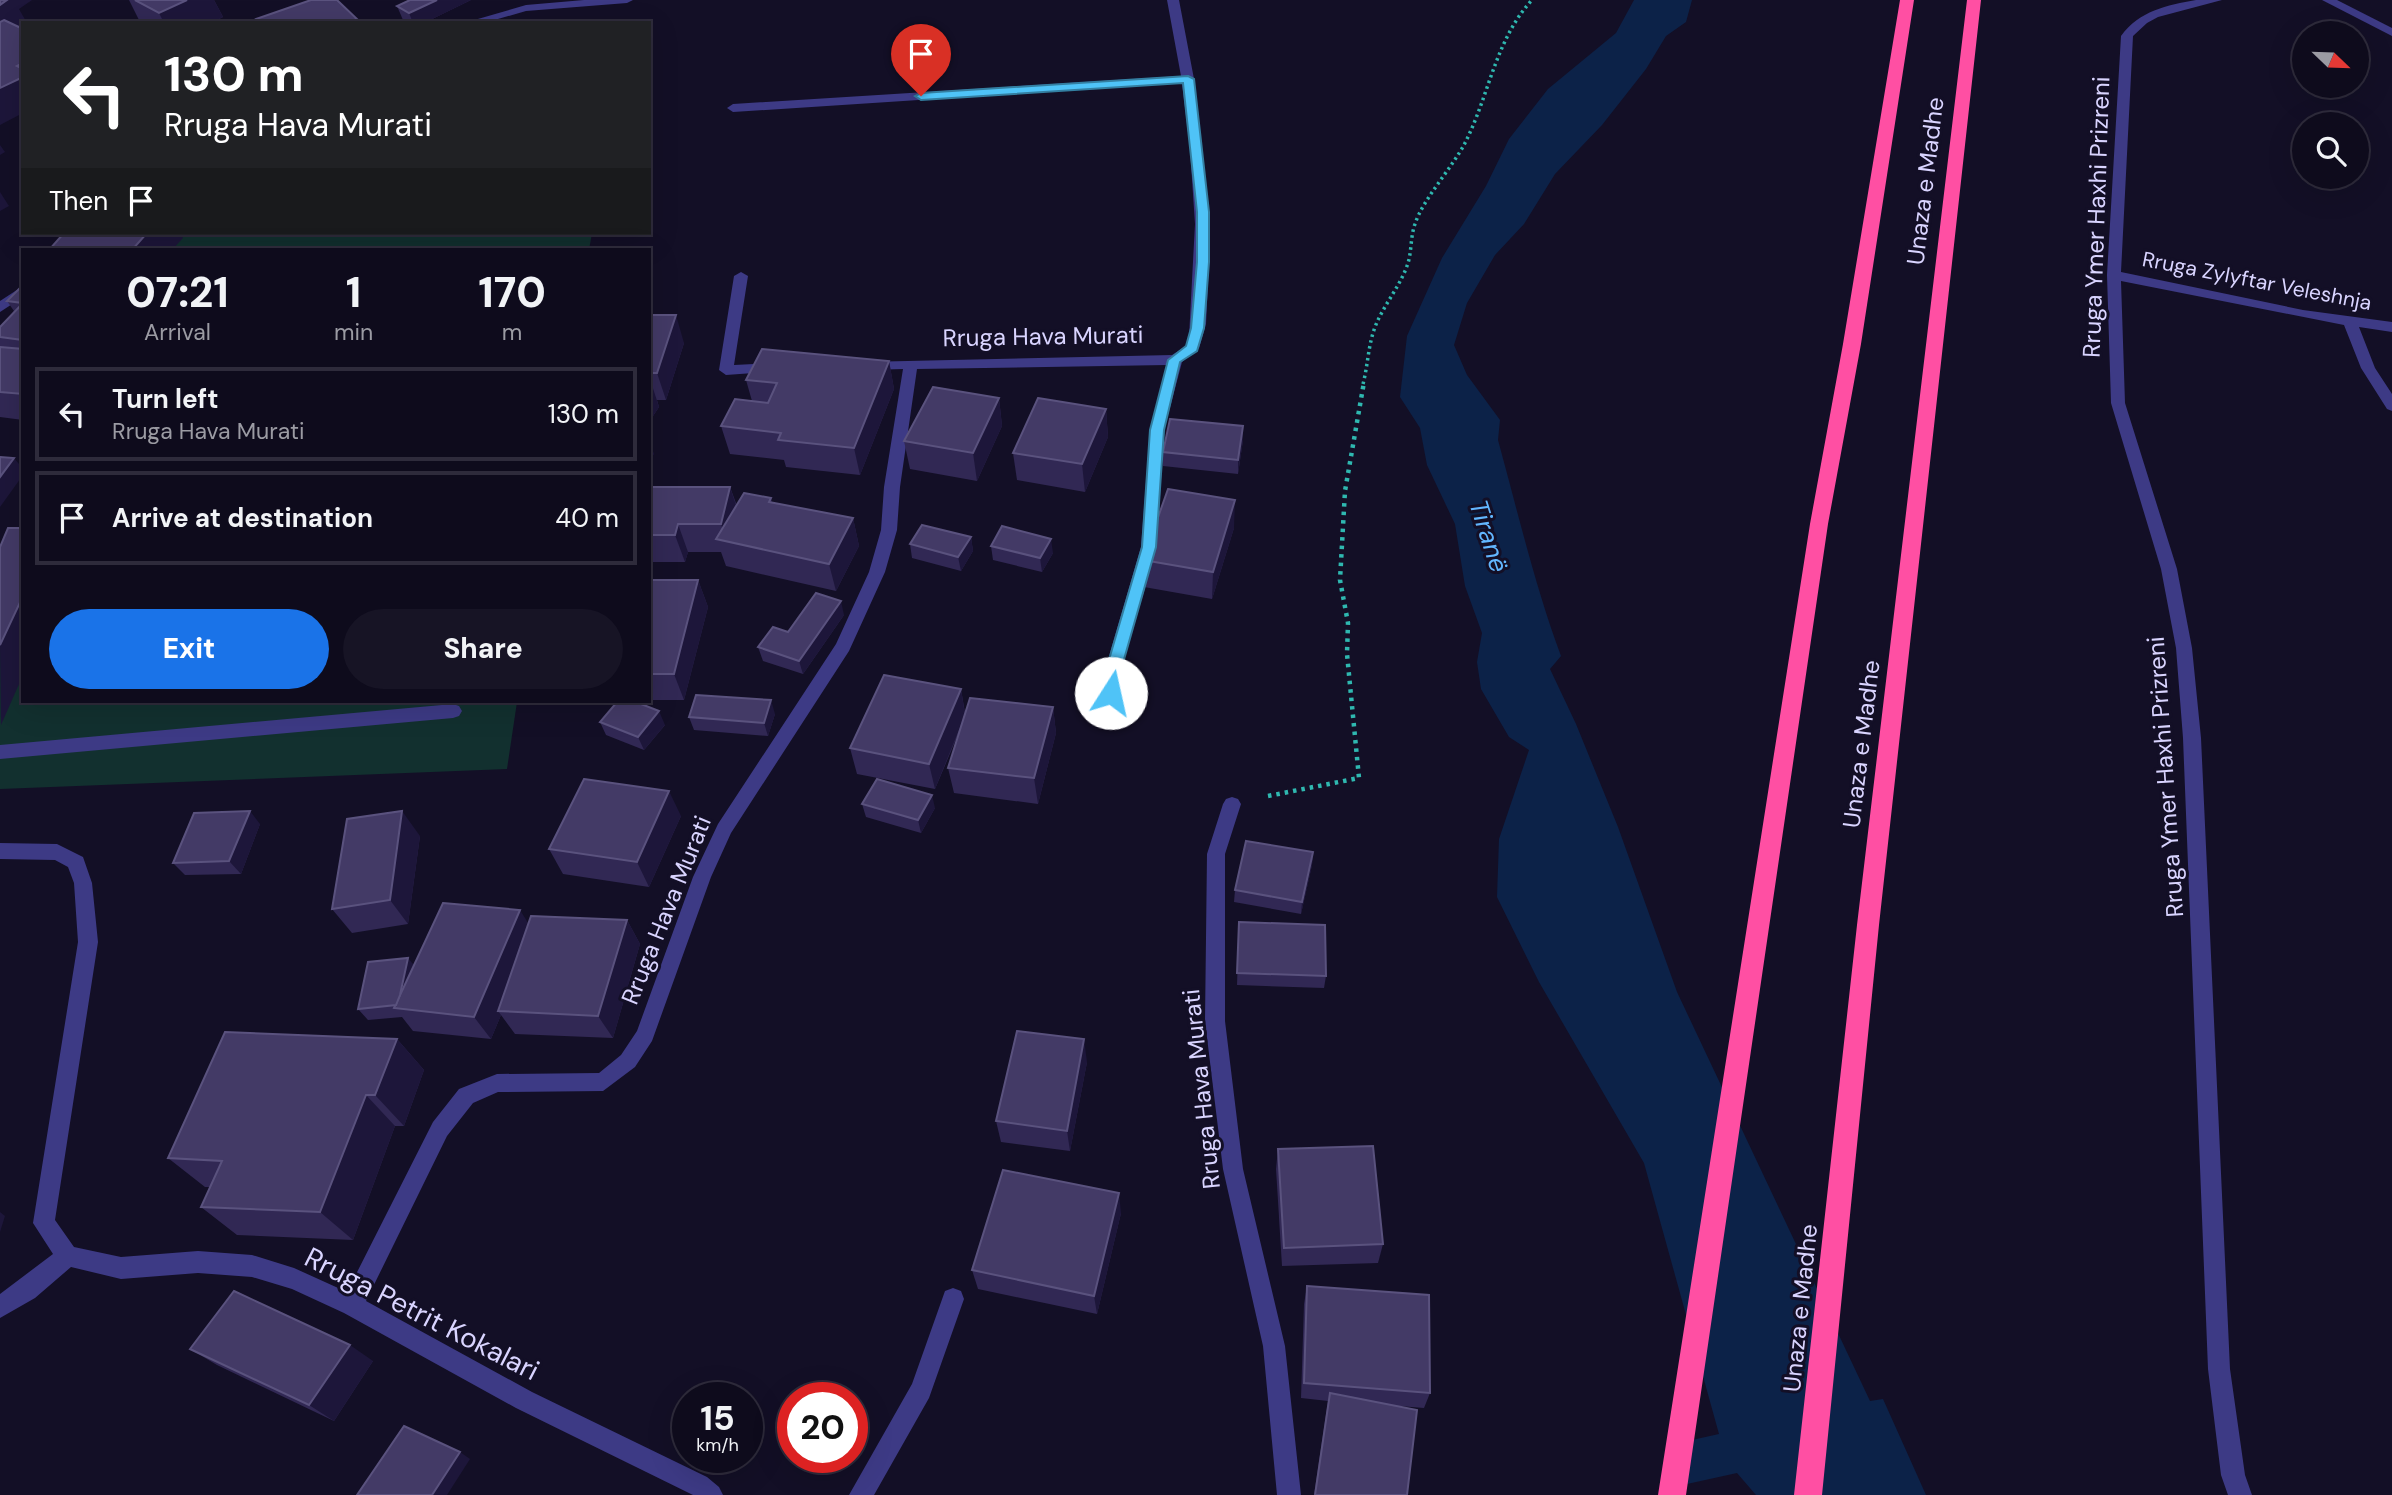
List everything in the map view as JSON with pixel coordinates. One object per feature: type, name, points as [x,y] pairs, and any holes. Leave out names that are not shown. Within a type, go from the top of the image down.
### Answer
[{"type":"highway","points":[[1672,1495],[1819,524],[1852,344],[1907,0]]},
{"type":"highway","name":"Unaza e Madhe","points":[[1808,1495],[1868,925],[1974,0]]},
{"type":"street","points":[[477,21],[526,8],[627,0]]},
{"type":"street","name":"Rruga Hava Murati","points":[[858,366],[1174,360],[1192,348],[1198,328],[1203,262],[1203,212],[1188,79],[1172,0]]},
{"type":"street","name":"Rruga Ymer Haxhi Prizreni","points":[[2216,0],[2155,15],[2132,28],[2127,36],[2114,275],[2118,403],[2169,569],[2184,648],[2192,738],[2219,1368],[2233,1475],[2240,1495]]},
{"type":"street","points":[[2328,0],[2392,33]]},
{"type":"street","points":[[733,108],[1188,79]]},
{"type":"street","name":"Rruga Zylyftar Veleshnja","points":[[2114,275],[2392,327]]},
{"type":"street","points":[[741,276],[726,370],[792,368]]},
{"type":"street","points":[[0,308],[21,292]]},
{"type":"street","points":[[2350,321],[2368,368],[2392,407]]},
{"type":"street","name":"Rruga Hava Murati","points":[[1111,693],[1115,663],[1149,547],[1157,430],[1174,360]]},
{"type":"street","name":"Rruga Hava Murati","points":[[352,1305],[440,1129],[466,1096],[497,1083],[604,1082],[628,1061],[645,1035],[702,877],[724,829],[843,647],[877,572],[889,530],[891,487],[911,364]]},
{"type":"street","points":[[0,752],[453,711]]},
{"type":"street","name":"Rruga Hava Murati","points":[[1232,804],[1216,854],[1215,1021],[1233,1169],[1274,1346],[1289,1495]]},
{"type":"street","points":[[0,851],[57,852],[76,862],[83,883],[88,942],[44,1223],[68,1256],[27,1290],[0,1307]]},
{"type":"street","name":"Rruga Petrit Kokalari","points":[[68,1256],[121,1268],[198,1262],[252,1266],[294,1279],[352,1305],[524,1400],[699,1485],[711,1495]]},
{"type":"street","points":[[861,1495],[921,1391],[953,1299]]},
{"type":"path","points":[[1232,804],[1359,778],[1347,654],[1347,606],[1340,580],[1345,491],[1353,454],[1358,405],[1370,358],[1369,346],[1376,325],[1407,266],[1415,223],[1465,143],[1492,77],[1501,47],[1516,17],[1532,0]]},
{"type":"green space","points":[[176,235],[592,235],[589,248],[168,248]]},
{"type":"green space","points":[[21,535],[21,703],[517,703],[507,769],[0,789],[0,575]]},
{"type":"water","name":"Tiranë","points":[[1634,0],[1692,0],[1686,22],[1666,36],[1646,69],[1602,125],[1555,174],[1524,224],[1495,255],[1467,303],[1454,345],[1467,375],[1500,420],[1498,440],[1535,576],[1561,656],[1550,669],[1576,724],[1618,827],[1677,992],[1870,1401],[1883,1399],[1926,1495],[1756,1495],[1737,1473],[1687,1484],[1674,1444],[1719,1434],[1644,1163],[1539,982],[1497,897],[1499,839],[1529,750],[1509,737],[1481,689],[1477,662],[1482,633],[1465,586],[1455,524],[1427,465],[1420,428],[1400,397],[1407,336],[1442,258],[1486,186],[1509,139],[1548,89],[1616,33]]},
{"type":"building","points":[[135,0],[187,0],[159,13]]},
{"type":"building","points":[[311,0],[337,0],[357,19],[258,21],[256,19]]},
{"type":"building","points":[[410,0],[437,0],[409,13],[397,6]]},
{"type":"building","points":[[4,20],[21,28],[21,64],[17,66],[21,68],[21,78],[0,88],[0,22]]},
{"type":"building","points":[[62,235],[145,235],[134,248],[51,248]]},
{"type":"building","points":[[21,287],[21,303],[7,301]]},
{"type":"building","points":[[21,305],[21,340],[0,337],[0,327]]},
{"type":"building","points":[[651,315],[676,315],[657,373],[651,373]]},
{"type":"building","points":[[0,347],[21,349],[21,394],[0,392]]},
{"type":"building","points":[[762,349],[889,361],[854,448],[778,440],[781,433],[721,426],[735,399],[768,403],[777,383],[746,380]]},
{"type":"building","points":[[933,387],[999,398],[973,453],[904,441]]},
{"type":"building","points":[[1038,398],[1106,409],[1082,464],[1013,453]]},
{"type":"building","points":[[1170,419],[1243,426],[1238,460],[1163,452]]},
{"type":"building","points":[[0,457],[14,458],[0,477]]},
{"type":"building","points":[[651,487],[730,487],[721,524],[678,524],[675,535],[651,535]]},
{"type":"building","points":[[1168,489],[1235,500],[1213,572],[1143,560]]},
{"type":"building","points":[[744,493],[771,498],[769,502],[853,518],[829,564],[716,539]]},
{"type":"building","points":[[922,525],[971,537],[958,557],[910,544]]},
{"type":"building","points":[[1002,526],[1051,539],[1040,558],[991,546]]},
{"type":"building","points":[[8,528],[21,528],[21,600],[0,645],[0,547]]},
{"type":"building","points":[[651,580],[698,580],[674,674],[651,674]]},
{"type":"building","points":[[816,593],[841,601],[799,661],[758,647],[773,627],[788,632]]},
{"type":"building","points":[[884,675],[961,689],[929,764],[850,748]]},
{"type":"building","points":[[696,695],[771,700],[764,723],[689,717]]},
{"type":"building","points":[[970,698],[1053,707],[1034,778],[948,768]]},
{"type":"building","points":[[616,703],[639,703],[659,711],[638,737],[600,722]]},
{"type":"building","points":[[584,779],[669,791],[637,862],[549,849]]},
{"type":"building","points":[[877,779],[932,795],[918,820],[862,804]]},
{"type":"building","points":[[250,811],[229,861],[173,863],[194,813]]},
{"type":"building","points":[[402,811],[390,900],[332,909],[347,819]]},
{"type":"building","points":[[1246,841],[1313,852],[1302,902],[1235,890]]},
{"type":"building","points":[[443,903],[520,910],[474,1017],[394,1008]]},
{"type":"building","points":[[531,916],[627,920],[598,1016],[498,1011]]},
{"type":"building","points":[[1239,922],[1325,925],[1326,976],[1237,973]]},
{"type":"building","points":[[408,958],[396,1005],[358,1009],[368,962]]},
{"type":"building","points":[[1017,1031],[1084,1039],[1067,1131],[996,1121]]},
{"type":"building","points":[[225,1032],[397,1039],[375,1095],[366,1095],[320,1212],[201,1207],[222,1161],[168,1158]]},
{"type":"building","points":[[1373,1146],[1383,1244],[1284,1248],[1278,1149]]},
{"type":"building","points":[[1003,1170],[1119,1193],[1094,1296],[972,1270]]},
{"type":"building","points":[[1307,1286],[1429,1295],[1430,1393],[1304,1383]]},
{"type":"building","points":[[234,1291],[350,1345],[309,1405],[190,1349]]},
{"type":"building","points":[[1330,1393],[1417,1410],[1407,1495],[1315,1495]]},
{"type":"building","points":[[404,1426],[460,1452],[432,1495],[357,1495]]},
{"type":"route","points":[[921,96],[1188,79],[1203,212],[1203,262],[1198,328],[1192,348],[1174,360],[1157,430],[1149,547],[1115,663],[1111,693]]}]
